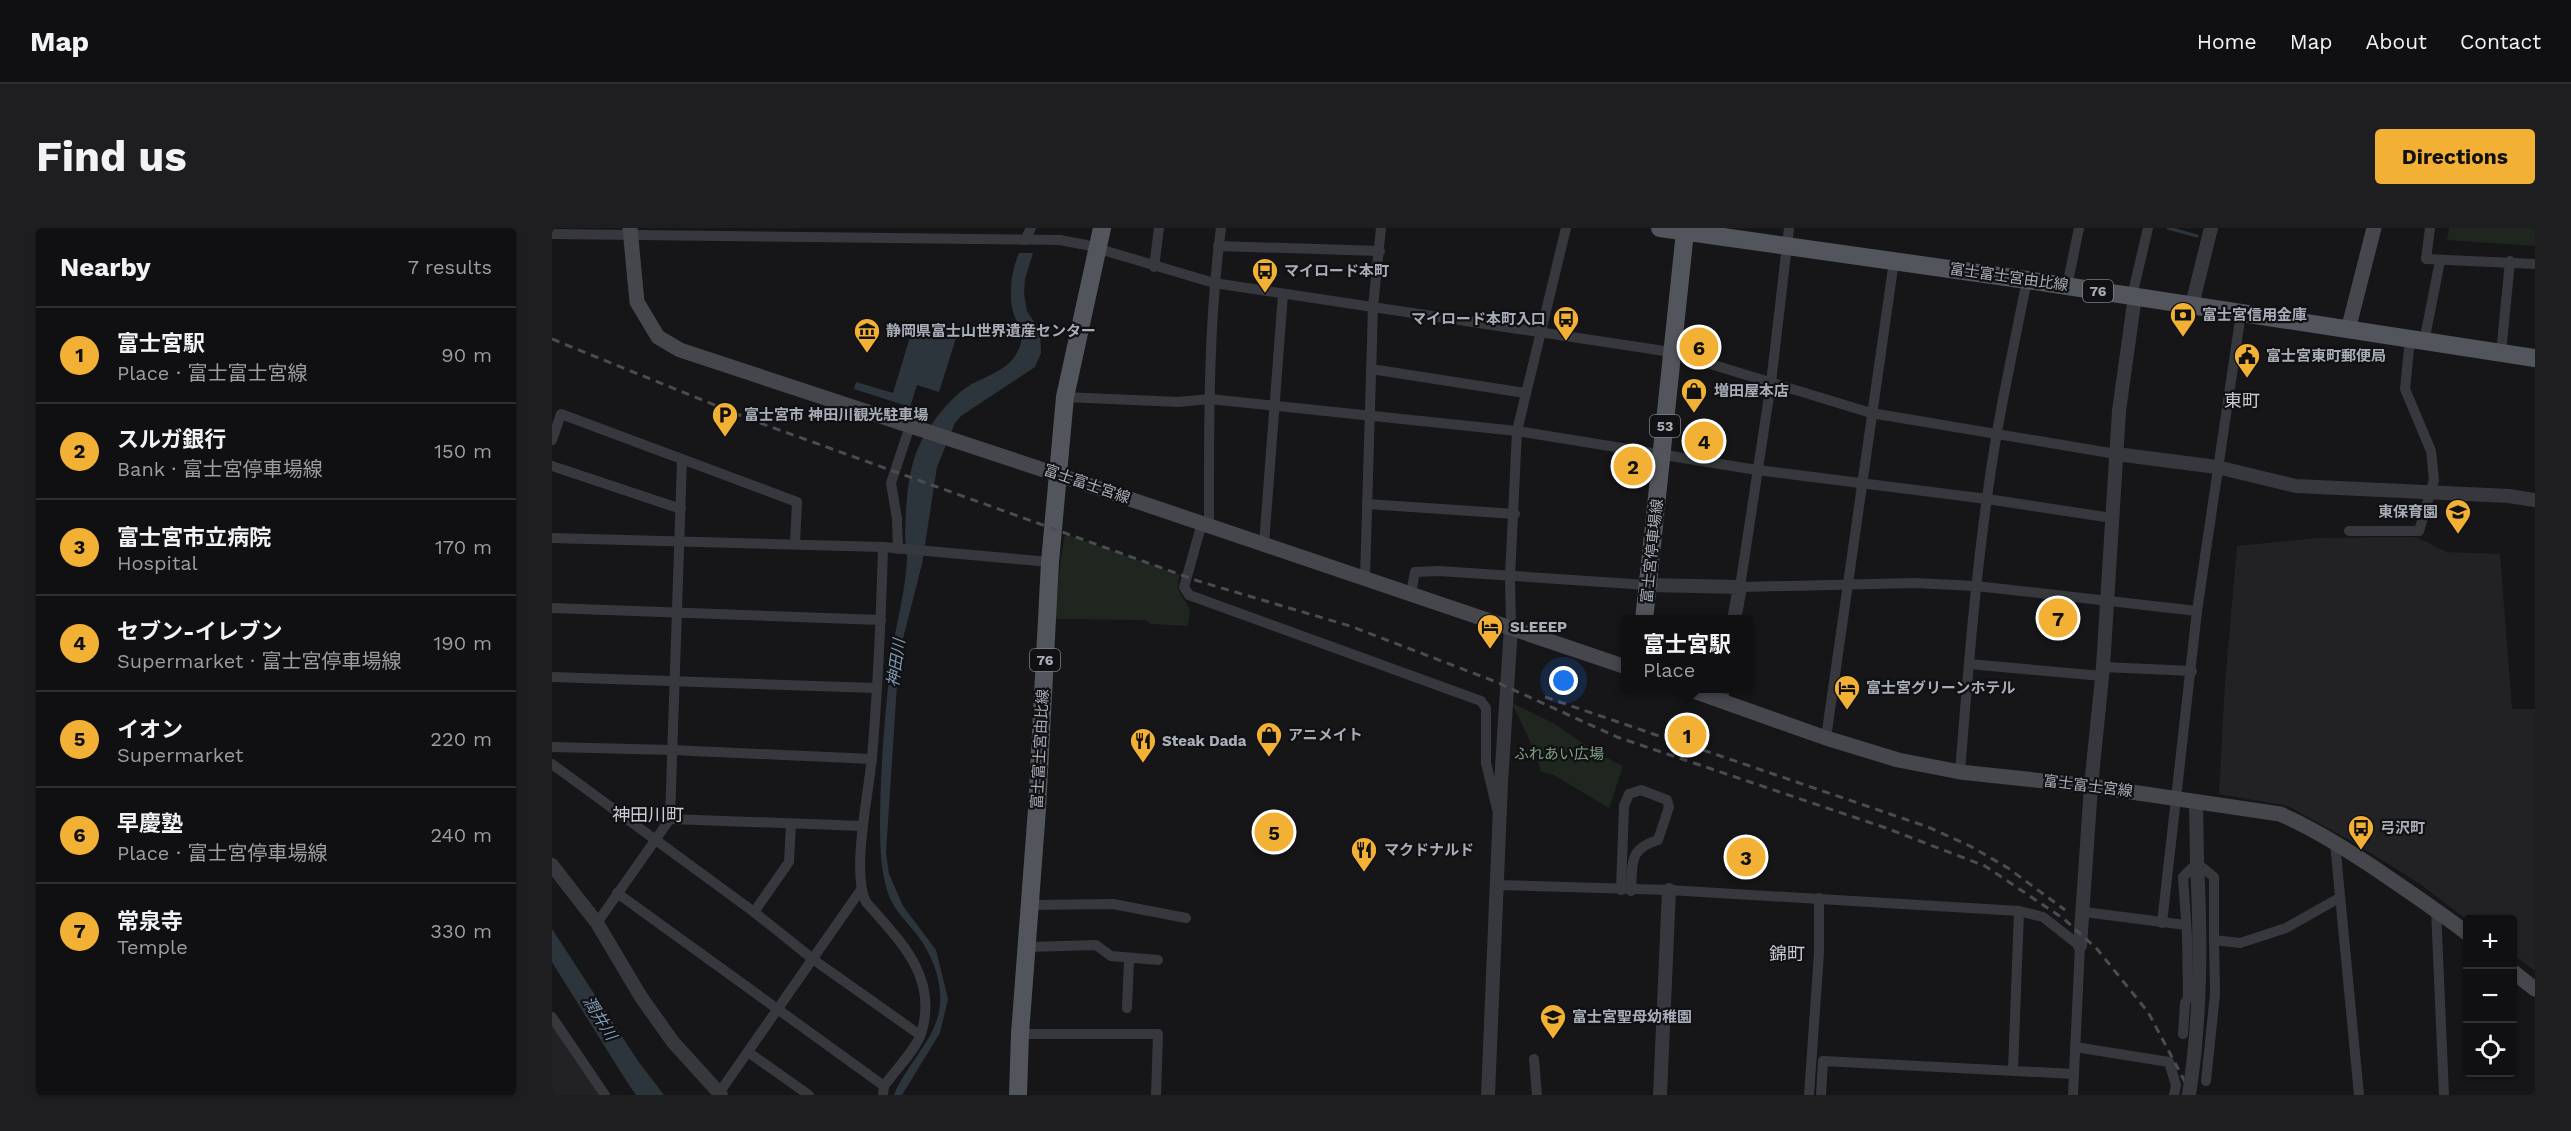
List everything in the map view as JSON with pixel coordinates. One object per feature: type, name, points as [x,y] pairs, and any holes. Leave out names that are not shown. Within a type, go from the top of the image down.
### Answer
[{"type":"main road","name":"富士富士宮由比線","points":[[1018,1095],[1050,562],[1065,398],[1102,228]]},
{"type":"main road","name":"富士富士宮由比線","points":[[1660,228],[1788,237],[1894,261],[2535,358]]},
{"type":"main road","points":[[2348,330],[2374,228]]},
{"type":"main road","name":"富士宮停車場線","points":[[1644,615],[1685,230]]},
{"type":"main road","name":"富士富士宮線","points":[[630,231],[637,302],[658,337],[680,350],[952,439],[1621,665]]},
{"type":"main road","name":"富士富士宮線","points":[[1722,695],[1826,738],[1898,760],[1960,772],[2091,786],[2280,814],[2305,825],[2335,843],[2436,909],[2463,930]]},
{"type":"main road","points":[[2517,975],[2535,989]]},
{"type":"street","points":[[1025,240],[1031,228]]},
{"type":"street","points":[[1154,267],[1159,228]]},
{"type":"street","points":[[1221,228],[1214,283],[1205,524],[1184,586],[1189,595],[1481,701],[1486,708],[1486,763],[1500,821]]},
{"type":"street","points":[[1365,578],[1371,369],[1381,228]]},
{"type":"street","points":[[1488,1095],[1511,627],[1510,577],[1515,514],[1517,431],[1566,228]]},
{"type":"street","points":[[2067,286],[2079,228]]},
{"type":"street","points":[[2073,1095],[2080,946],[2091,786],[2103,671],[2119,411],[2133,296],[2148,228]]},
{"type":"street","points":[[2192,305],[2211,228]]},
{"type":"street","points":[[2430,228],[2426,259],[2510,261],[2535,264]]},
{"type":"street","points":[[552,234],[630,231],[1060,240],[1097,248],[1154,267],[1214,283],[1671,352],[1871,413],[1997,432],[2116,454],[2217,467],[2296,486],[2509,496],[2535,500]]},
{"type":"street","points":[[1735,615],[1771,383],[1788,237]]},
{"type":"street","points":[[1218,246],[1380,251]]},
{"type":"street","points":[[1826,738],[1846,584],[1894,261]]},
{"type":"street","points":[[2349,531],[2419,531],[2434,480],[2431,451],[2405,389],[2440,261]]},
{"type":"street","points":[[2501,353],[2510,261]]},
{"type":"street","points":[[1960,772],[1976,586],[1987,499],[1997,432],[2027,280]]},
{"type":"street","points":[[1264,544],[1283,294]]},
{"type":"street","points":[[2162,923],[2197,611],[2241,313]]},
{"type":"street","points":[[1371,369],[1525,393]]},
{"type":"street","points":[[1065,398],[1179,402],[1209,399],[1517,431],[1757,470],[1987,499],[2112,518]]},
{"type":"street","points":[[552,440],[561,414],[797,502],[795,544]]},
{"type":"street","points":[[902,549],[891,483],[910,426]]},
{"type":"street","points":[[597,923],[670,819],[682,460]]},
{"type":"street","points":[[552,466],[681,509]]},
{"type":"street","points":[[1367,504],[1515,514]]},
{"type":"street","points":[[552,538],[883,547],[1050,562]]},
{"type":"street","points":[[552,865],[597,923],[641,997],[673,1042],[720,1094],[860,891],[863,826],[872,759],[883,547]]},
{"type":"street","points":[[1411,593],[1415,573],[1439,571],[1647,585],[1740,587],[1914,583],[1976,586],[2197,611]]},
{"type":"street","points":[[552,608],[881,620]]},
{"type":"street","points":[[1969,664],[2103,671],[2192,671]]},
{"type":"street","points":[[552,677],[876,688]]},
{"type":"street","points":[[552,747],[872,759]]},
{"type":"street","points":[[552,764],[654,841],[754,912],[814,960],[920,1035]]},
{"type":"street","points":[[1641,790],[1667,800],[1670,807],[1658,840],[1642,845],[1634,853],[1626,891],[1624,806],[1629,794],[1641,790]]},
{"type":"street","points":[[2189,1095],[2200,1003],[2201,939],[2196,801]]},
{"type":"street","points":[[670,819],[863,826]]},
{"type":"street","points":[[754,912],[789,862],[791,824]]},
{"type":"street","points":[[2335,843],[2359,1095]]},
{"type":"street","points":[[2183,1034],[2185,1003],[2188,998],[2183,877],[2197,863]]},
{"type":"street","points":[[2197,863],[2214,877],[2215,994],[2206,1081]]},
{"type":"street","points":[[1498,885],[1819,898],[2019,911],[2043,917],[2080,946]]},
{"type":"street","points":[[617,893],[778,1010],[884,1091],[920,1035],[925,1003],[922,977],[915,963],[866,902],[860,891]]},
{"type":"street","points":[[1660,1095],[1669,891]]},
{"type":"street","points":[[1809,1095],[1819,953],[1819,898]]},
{"type":"street","points":[[2214,940],[2240,943],[2286,928],[2339,898]]},
{"type":"street","points":[[1030,905],[1113,904],[1186,918]]},
{"type":"street","points":[[2436,909],[2444,1095]]},
{"type":"street","points":[[2013,1070],[2019,911]]},
{"type":"street","points":[[2084,912],[2186,925]]},
{"type":"street","points":[[1027,947],[1096,945],[1112,956],[1158,960]]},
{"type":"street","points":[[1127,1008],[1129,958]]},
{"type":"street","points":[[552,1017],[605,1095]]},
{"type":"street","points":[[1020,1034],[1158,1034],[1156,1095]]},
{"type":"street","points":[[2075,1047],[2169,1062],[2177,1092]]},
{"type":"street","points":[[748,1052],[809,1095]]},
{"type":"street","points":[[1534,1059],[1537,1095]]},
{"type":"street","points":[[1821,1095],[1823,1061],[2074,1074]]},
{"type":"shaded area","points":[[2416,537],[2447,552],[2500,554],[2512,709],[2535,709],[2535,971],[2517,957],[2517,915],[2463,915],[2463,917],[2420,884],[2358,845],[2288,806],[2219,794],[2225,683],[2237,546],[2318,538]]},
{"type":"shaded area","points":[[552,1017],[605,1095],[552,1095]]},
{"type":"green space","points":[[2449,228],[2535,228],[2535,246],[2447,240]]},
{"type":"green space","points":[[1065,534],[1180,575],[1179,590],[1190,610],[1188,626],[1151,624],[1146,620],[1055,619]]},
{"type":"green space","name":"ふれあい広場","points":[[1512,703],[1555,724],[1597,753],[1623,766],[1609,808],[1554,775],[1541,772],[1537,756]]},
{"type":"water","name":"神田川","points":[[1019,253],[1033,253],[1025,279],[1024,294],[1027,311],[1040,331],[1041,353],[1035,367],[961,416],[955,423],[937,467],[922,564],[899,654],[886,853],[889,874],[903,906],[936,950],[948,999],[940,1033],[902,1095],[894,1095],[933,1029],[940,1005],[938,977],[932,960],[923,943],[889,897],[883,874],[881,850],[880,805],[883,740],[892,654],[906,570],[905,535],[908,488],[912,465],[920,444],[940,412],[967,387],[1005,367],[1020,346],[1021,336],[1013,312],[1011,293],[1013,273]]},
{"type":"water","points":[[913,327],[935,328],[957,335],[939,392],[917,385],[910,407],[854,389],[856,382],[893,393]]},
{"type":"water","name":"潤井川","points":[[552,929],[638,1061],[664,1095],[636,1095],[627,1082],[552,962]]},
{"type":"waterway","points":[[2168,228],[2197,236]]},
{"type":"railway","points":[[552,339],[749,419],[1198,581],[1350,626],[1494,681],[1617,737],[1886,828],[1985,866],[2064,919],[2097,949],[2148,1012],[2192,1095]]},
{"type":"railway","points":[[1545,697],[1665,738]]},
{"type":"railway","points":[[1703,750],[1928,827],[1970,846],[2008,868],[2065,910]]},
{"type":"place","name":"マイロード本町","points":[[1265,294]]},
{"type":"place","name":"富士宮信用金庫","points":[[2183,338]]},
{"type":"place","name":"マイロード本町入口","points":[[1566,342]]},
{"type":"place","name":"早慶塾","points":[[1699,347]]},
{"type":"place","name":"静岡県富士山世界遺産センター","points":[[867,354]]},
{"type":"place","name":"富士宮東町郵便局","points":[[2247,379]]},
{"type":"place","name":"増田屋本店","points":[[1694,414]]},
{"type":"place","name":"富士宮市 神田川観光駐車場","points":[[725,438]]},
{"type":"place","name":"セブン-イレブン","points":[[1704,441]]},
{"type":"place","name":"スルガ銀行","points":[[1633,466]]},
{"type":"place","name":"東保育園","points":[[2458,535]]},
{"type":"place","name":"常泉寺","points":[[2058,618]]},
{"type":"place","name":"SLEEEP","points":[[1490,650]]},
{"type":"place","name":"富士宮グリーンホテル","points":[[1847,711]]},
{"type":"place","name":"富士宮駅","points":[[1687,735]]},
{"type":"place","name":"アニメイト","points":[[1269,758]]},
{"type":"place","name":"Steak Dada","points":[[1143,764]]},
{"type":"place","name":"イオン","points":[[1274,832]]},
{"type":"place","name":"弓沢町","points":[[2361,851]]},
{"type":"place","name":"富士宮市立病院","points":[[1746,857]]},
{"type":"place","name":"マクドナルド","points":[[1364,873]]},
{"type":"place","name":"富士宮聖母幼稚園","points":[[1553,1040]]},
{"type":"district","name":"東町","points":[[2242,400]]},
{"type":"district","name":"神田川町","points":[[648,814]]},
{"type":"district","name":"錦町","points":[[1787,953]]}]
